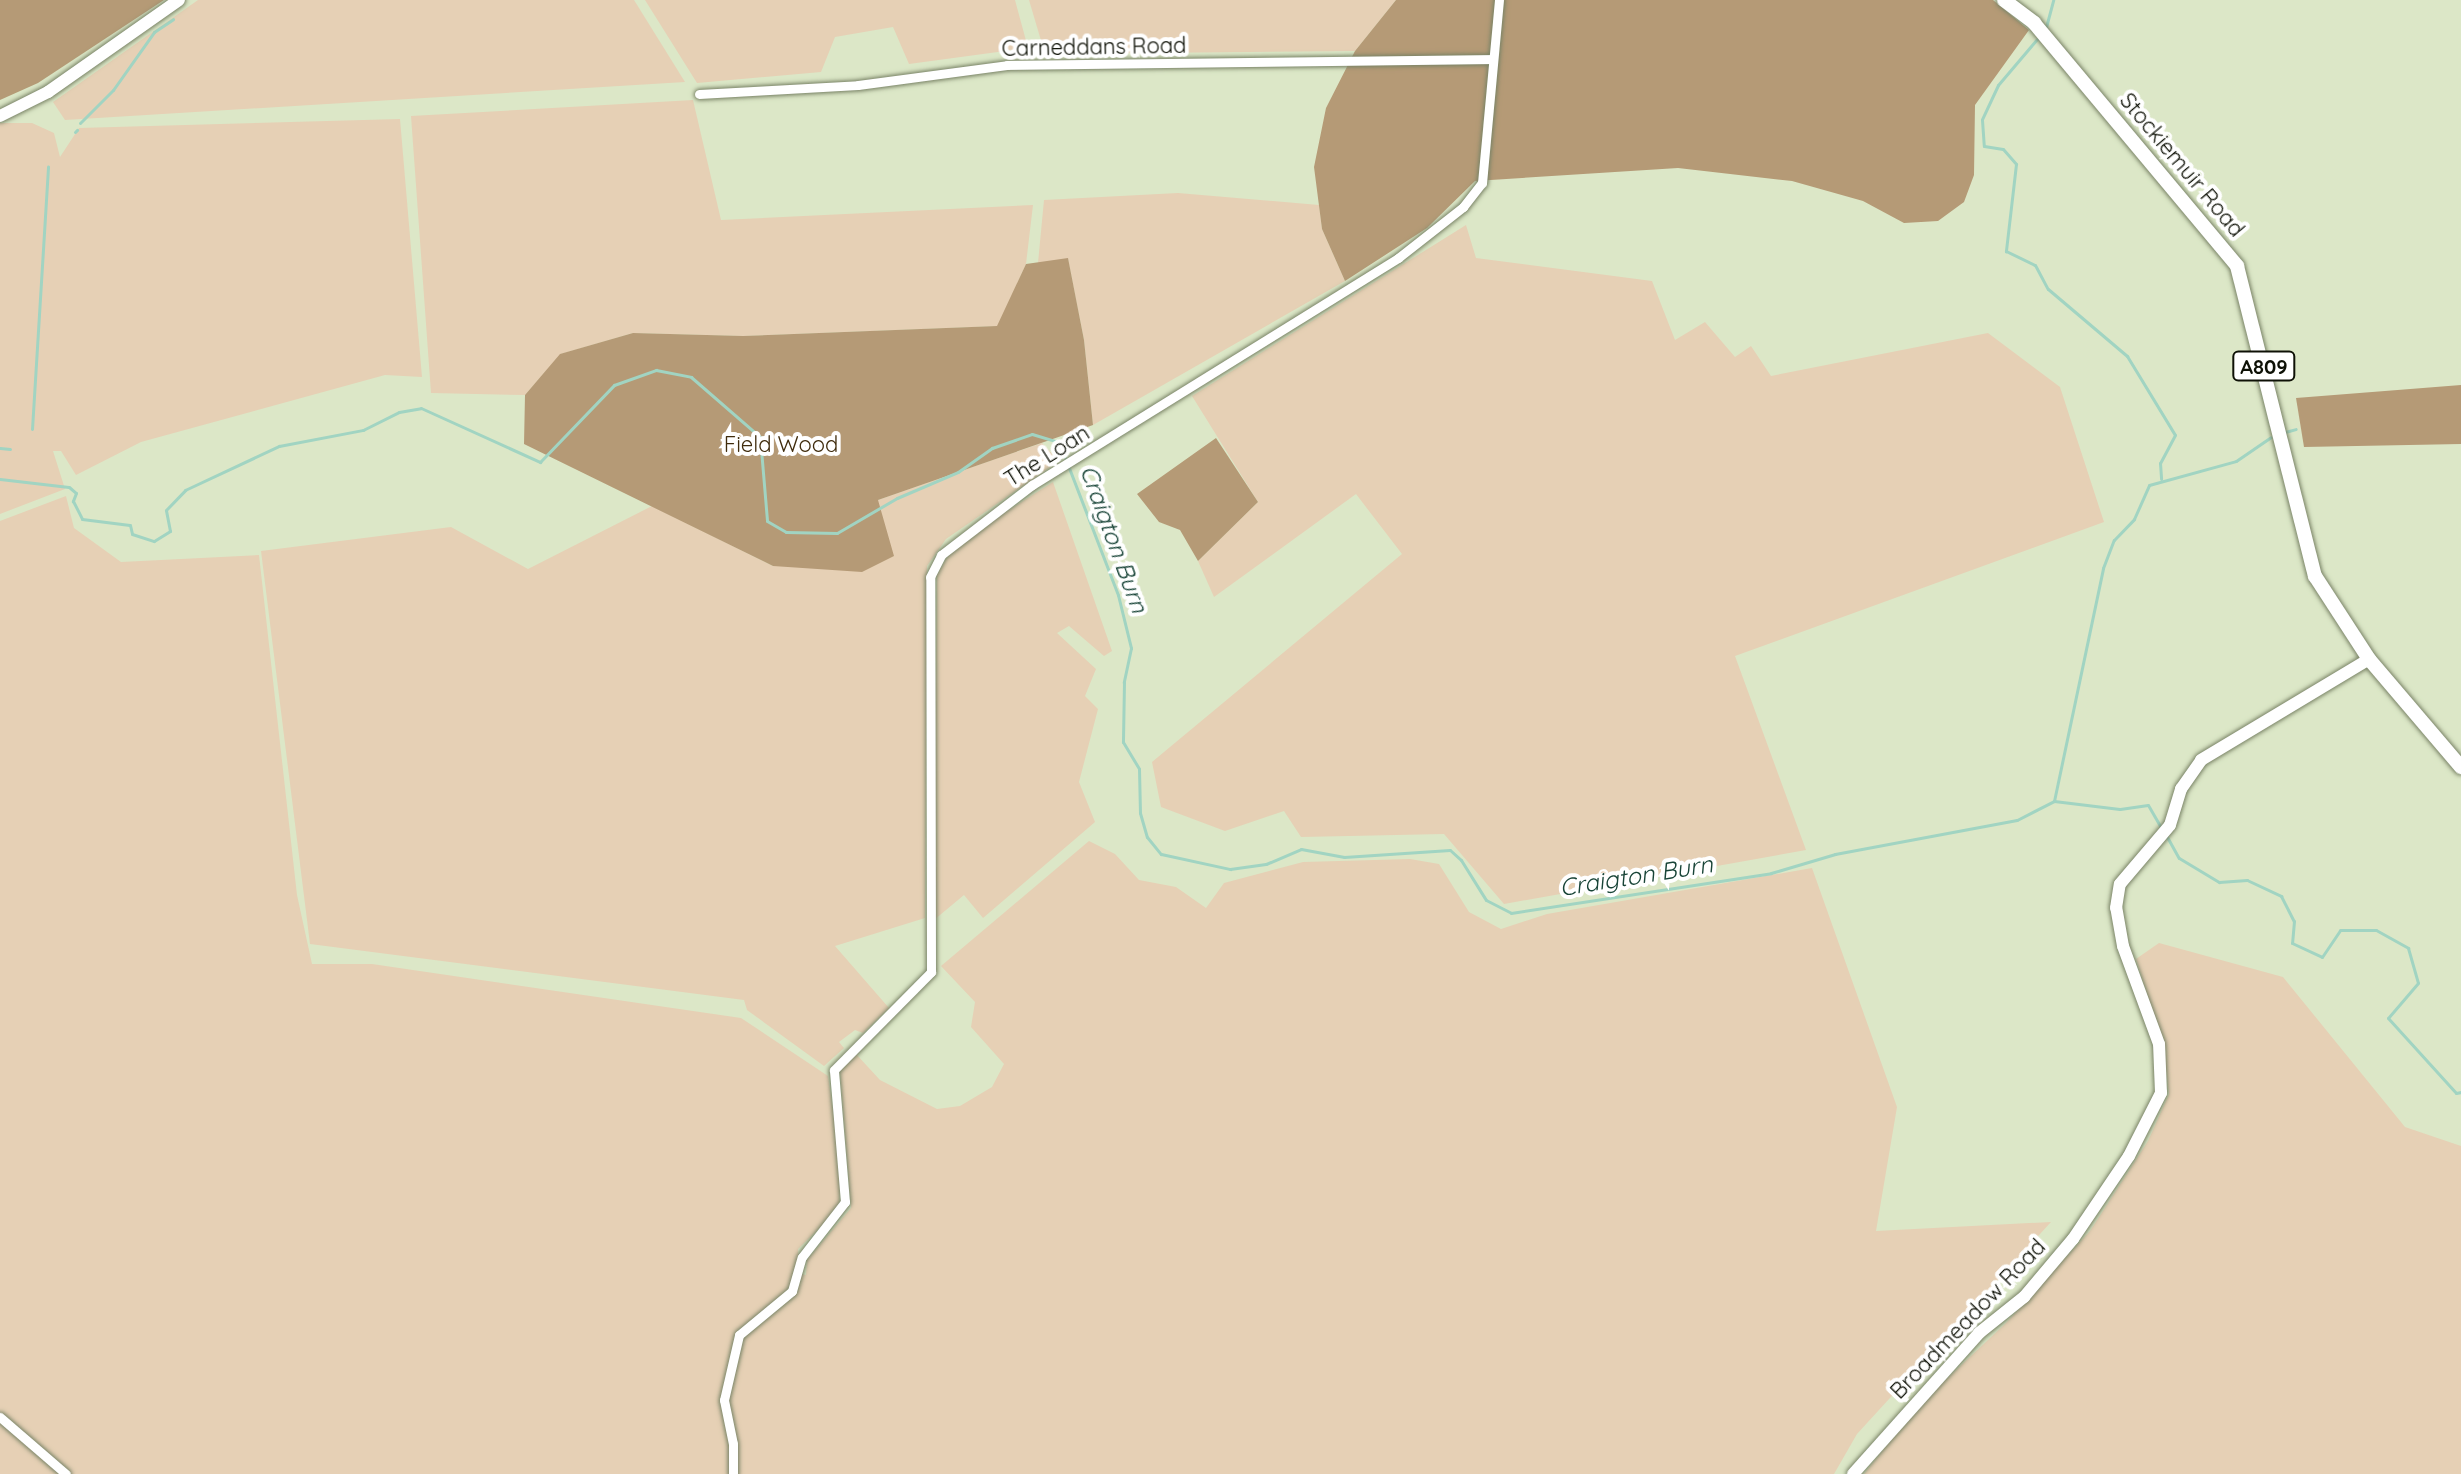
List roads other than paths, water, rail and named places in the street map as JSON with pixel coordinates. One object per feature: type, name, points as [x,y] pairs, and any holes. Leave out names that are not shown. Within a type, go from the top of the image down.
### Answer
[{"type":"main road","name":"Stockiemuir Road","points":[[2004,0],[2034,23],[2237,266],[2315,576],[2369,659],[2461,767]]},
{"type":"street","points":[[0,116],[48,92],[179,0]]},
{"type":"street","name":"The Loan","points":[[733,1474],[733,1444],[724,1400],[739,1335],[792,1291],[802,1257],[845,1202],[834,1070],[931,972],[930,577],[941,555],[975,525],[1061,467],[1398,258],[1463,207],[1482,183],[1499,0]]},
{"type":"street","name":"Carneddans Road","points":[[699,94],[858,85],[1007,65],[1492,59]]},
{"type":"street","name":"Broadmeadow Road","points":[[1853,1474],[1979,1333],[2024,1297],[2073,1239],[2129,1156],[2161,1093],[2159,1044],[2123,946],[2116,908],[2120,884],[2166,830],[2181,789],[2201,760],[2369,659]]},
{"type":"street","points":[[0,1417],[66,1474]]},
{"type":"waterway","points":[[2046,27],[2053,0]]},
{"type":"waterway","points":[[80,123],[113,90],[154,32],[173,19]]},
{"type":"waterway","points":[[2037,39],[1998,85],[1982,120],[1984,146],[2003,149],[2016,164],[2006,251],[2035,265],[2048,289],[2127,356],[2175,435],[2160,463],[2161,479]]},
{"type":"waterway","points":[[32,429],[48,166]]},
{"type":"waterway","name":"Craigton Burn","points":[[0,479],[69,487],[76,493],[73,501],[82,519],[130,525],[132,534],[154,541],[170,531],[166,510],[185,490],[279,446],[363,430],[399,412],[421,408],[540,462],[614,385],[656,370],[691,377],[760,437],[767,521],[786,532],[837,533],[897,498],[958,472],[992,448],[1032,434],[1059,442],[1118,595],[1131,648],[1124,682],[1123,742],[1139,769],[1140,813],[1147,837],[1161,854],[1230,869],[1266,864],[1301,849],[1344,857],[1450,850],[1461,860],[1486,900],[1511,913],[1771,873],[1835,854],[2017,820],[2054,801],[2120,809],[2148,805],[2162,829]]},
{"type":"waterway","points":[[2285,432],[2296,429]]},
{"type":"waterway","points":[[2054,801],[2103,568],[2114,540],[2134,519],[2149,485],[2236,461],[2271,437]]},
{"type":"waterway","points":[[0,448],[10,449]]},
{"type":"waterway","name":"Craigton Burn","points":[[2166,835],[2179,858],[2219,882],[2247,880],[2281,896],[2294,921],[2292,943],[2322,957],[2340,930],[2376,930],[2408,948],[2418,983],[2388,1018],[2456,1093],[2461,1092]]},
{"type":"park label","name":"Field Wood","points":[[781,445]]}]
